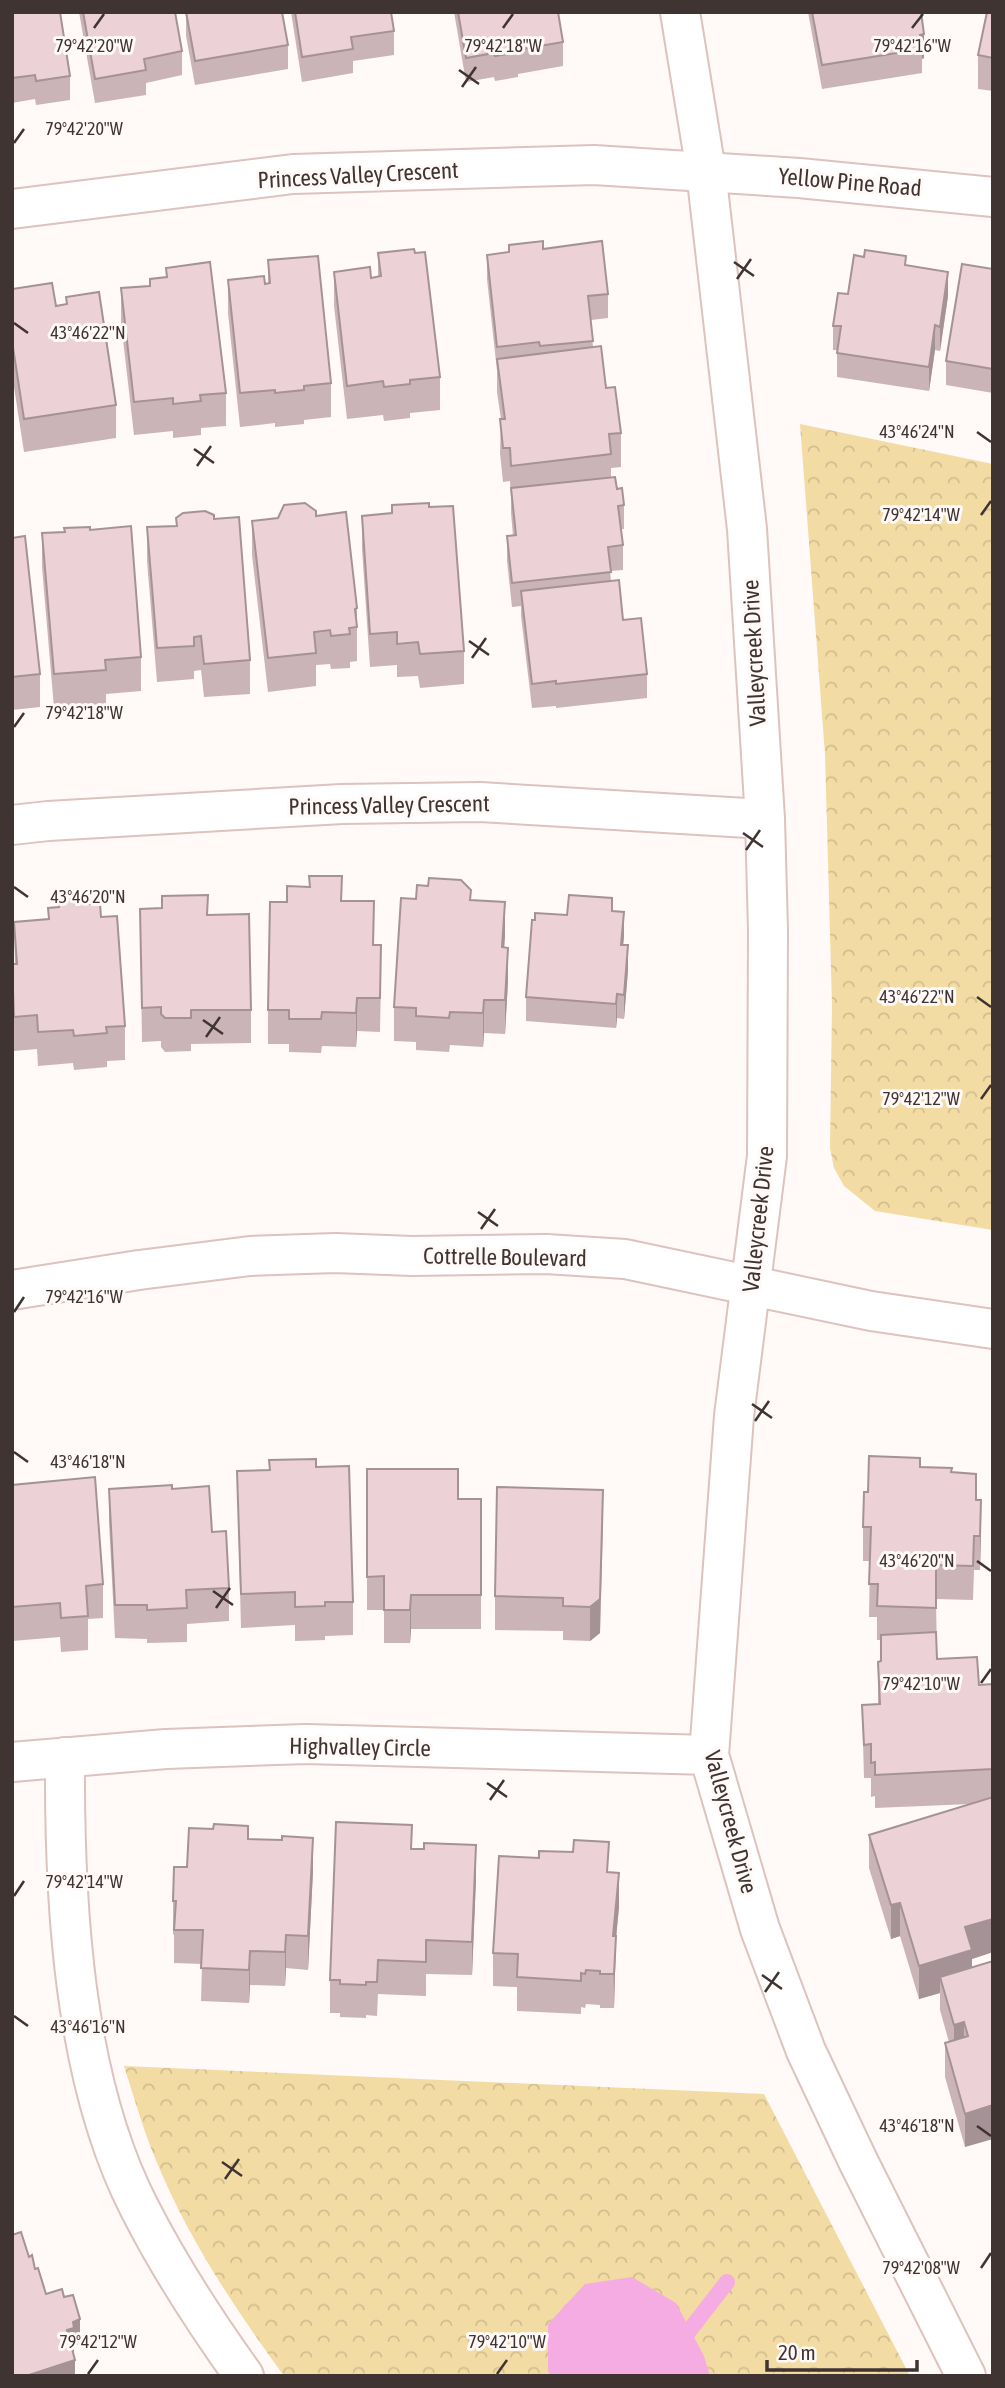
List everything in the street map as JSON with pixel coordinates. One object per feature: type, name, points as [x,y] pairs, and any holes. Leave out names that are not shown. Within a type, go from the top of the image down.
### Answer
[{"type":"street","name":"Valleycreek Drive","points":[[680,12],[706,171],[747,529],[765,819],[768,931],[767,1156],[734,1416],[709,1755],[760,1929],[806,2052],[966,2376]]},
{"type":"street","name":"Princess Valley Crescent","points":[[12,209],[293,174],[594,165],[706,171]]},
{"type":"street","name":"Yellow Pine Road","points":[[706,171],[993,197]]},
{"type":"street","name":"Princess Valley Crescent","points":[[12,825],[342,804],[480,802],[765,819]]},
{"type":"street","name":"Cottrelle Boulevard","points":[[12,1290],[250,1256],[335,1253],[412,1256],[545,1254],[625,1259],[871,1311],[993,1329]]},
{"type":"street","name":"Highvalley Circle","points":[[12,1762],[166,1749],[306,1744],[709,1755]]},
{"type":"street","points":[[65,1757],[64,1837],[76,1978],[94,2084],[114,2147],[139,2208],[204,2319],[244,2376]]},
{"type":"green space","points":[[800,424],[993,464],[993,1230],[875,1211],[844,1186],[834,1168],[830,1148],[832,1005],[825,754]]},
{"type":"green space","points":[[124,2066],[764,2094],[910,2376],[284,2376],[230,2298],[182,2216],[151,2147]]},
{"type":"shaded area","points":[[632,2277],[676,2303],[704,2356],[710,2376],[551,2376],[548,2371],[548,2324],[585,2284]]},
{"type":"building","points":[[12,12],[60,12],[70,76],[36,81],[35,75],[12,78]]},
{"type":"building","points":[[83,12],[175,12],[182,51],[144,59],[146,70],[95,79]]},
{"type":"building","points":[[186,12],[282,12],[288,45],[195,61]]},
{"type":"building","points":[[295,12],[391,12],[394,31],[351,37],[353,49],[302,57]]},
{"type":"building","points":[[458,12],[558,12],[563,42],[495,56],[494,53],[466,58]]},
{"type":"building","points":[[812,12],[921,12],[924,34],[920,35],[922,49],[822,65]]},
{"type":"building","points":[[987,12],[993,12],[993,58],[978,55]]},
{"type":"building","points":[[543,241],[543,249],[602,241],[608,294],[588,296],[593,341],[540,346],[539,342],[497,347],[487,255],[509,252],[509,245]]},
{"type":"building","points":[[414,249],[415,253],[425,252],[440,377],[410,380],[410,384],[384,387],[383,381],[347,386],[334,272],[370,267],[371,278],[381,276],[378,253]]},
{"type":"building","points":[[865,250],[906,256],[905,265],[948,272],[940,327],[935,325],[929,367],[837,353],[841,326],[833,326],[838,293],[848,294],[854,255],[864,257]]},
{"type":"building","points":[[318,256],[331,383],[304,386],[304,390],[240,393],[228,280],[264,276],[265,284],[270,283],[268,260]]},
{"type":"building","points":[[210,262],[226,393],[200,395],[201,401],[173,404],[173,398],[134,402],[121,288],[150,286],[150,279],[167,277],[166,268]]},
{"type":"building","points":[[962,264],[993,269],[993,369],[946,361]]},
{"type":"building","points":[[52,283],[56,306],[67,304],[66,297],[99,292],[116,405],[24,419],[12,341],[12,289]]},
{"type":"building","points":[[601,346],[606,388],[615,387],[621,433],[609,434],[611,454],[511,466],[510,448],[503,448],[500,419],[505,419],[497,359]]},
{"type":"building","points":[[615,477],[617,489],[622,488],[624,505],[618,506],[623,545],[608,547],[611,572],[512,583],[507,536],[516,535],[511,488]]},
{"type":"building","points":[[305,503],[316,511],[316,516],[346,512],[357,627],[349,628],[350,634],[331,636],[330,630],[314,632],[316,653],[268,658],[252,521],[278,518],[284,505]]},
{"type":"building","points":[[429,503],[429,507],[453,506],[464,651],[420,654],[418,642],[397,644],[397,632],[370,634],[362,516],[392,513],[392,505]]},
{"type":"building","points":[[205,511],[214,515],[214,519],[239,517],[250,660],[204,664],[201,636],[194,637],[194,646],[157,648],[147,527],[177,526],[176,518],[183,513]]},
{"type":"building","points":[[131,526],[141,657],[105,660],[106,670],[54,674],[42,533],[65,532],[64,528],[90,527],[90,530]]},
{"type":"building","points":[[25,536],[40,674],[12,677],[12,538]]},
{"type":"building","points":[[619,580],[623,620],[641,618],[647,674],[532,684],[521,591]]},
{"type":"building","points":[[309,876],[342,876],[341,901],[374,901],[373,945],[381,945],[380,998],[357,998],[356,1013],[322,1012],[321,1019],[289,1019],[289,1010],[268,1010],[270,902],[287,902],[287,886],[310,887]]},
{"type":"building","points":[[429,878],[461,880],[471,890],[470,900],[505,902],[502,947],[508,948],[505,1000],[484,1000],[483,1013],[450,1012],[449,1018],[416,1016],[416,1008],[394,1007],[401,898],[416,899],[417,885],[428,886]]},
{"type":"building","points":[[208,895],[207,915],[249,914],[251,1010],[191,1010],[191,1018],[165,1018],[161,1014],[161,1007],[142,1008],[140,909],[162,908],[162,896]]},
{"type":"building","points":[[569,895],[612,898],[612,911],[624,912],[621,945],[628,945],[624,995],[617,994],[616,1004],[526,997],[532,920],[535,920],[535,913],[567,915]]},
{"type":"building","points":[[74,898],[75,904],[100,904],[101,917],[117,916],[125,1026],[106,1027],[107,1033],[74,1036],[73,1030],[38,1032],[37,1015],[14,1017],[12,964],[17,964],[14,922],[49,919],[48,908],[59,907],[58,899]]},
{"type":"building","points":[[869,1456],[920,1458],[920,1467],[952,1468],[951,1472],[976,1474],[976,1500],[981,1500],[980,1536],[974,1536],[973,1566],[936,1565],[936,1608],[877,1606],[878,1584],[869,1584],[871,1527],[863,1527]]},
{"type":"building","points":[[316,1459],[316,1467],[349,1466],[353,1602],[325,1602],[325,1606],[295,1607],[295,1592],[241,1594],[237,1471],[270,1470],[269,1460]]},
{"type":"building","points":[[367,1469],[458,1469],[458,1499],[481,1499],[481,1595],[411,1595],[410,1610],[384,1610],[384,1576],[367,1577]]},
{"type":"building","points":[[95,1477],[103,1584],[86,1586],[88,1616],[61,1618],[60,1603],[12,1607],[12,1485]]},
{"type":"building","points":[[172,1485],[172,1489],[209,1486],[212,1532],[226,1531],[229,1588],[186,1590],[187,1608],[147,1610],[147,1605],[115,1605],[109,1489]]},
{"type":"building","points":[[497,1487],[603,1490],[600,1599],[590,1607],[563,1606],[563,1598],[495,1596]]},
{"type":"building","points":[[936,1632],[937,1659],[977,1657],[979,1685],[993,1684],[993,1769],[875,1775],[875,1762],[871,1763],[871,1744],[864,1745],[862,1705],[880,1704],[878,1662],[881,1661],[881,1635]]},
{"type":"building","points":[[993,1797],[993,1919],[965,1927],[972,1950],[919,1966],[900,1903],[891,1905],[869,1835]]},
{"type":"building","points":[[336,1822],[412,1825],[411,1849],[424,1849],[424,1843],[476,1845],[472,1942],[426,1940],[426,1962],[378,1960],[377,1982],[366,1982],[366,1985],[340,1984],[340,1980],[330,1980]]},
{"type":"building","points":[[214,1824],[248,1826],[248,1839],[282,1840],[282,1836],[313,1838],[308,1936],[286,1935],[285,1952],[250,1951],[249,1970],[201,1968],[203,1930],[174,1930],[174,1867],[187,1867],[189,1828],[213,1829]]},
{"type":"building","points":[[574,1840],[609,1842],[607,1872],[619,1873],[613,1936],[616,1936],[614,1974],[586,1970],[585,1974],[581,1973],[581,1981],[517,1977],[518,1954],[493,1953],[499,1856],[539,1858],[539,1851],[573,1852]]},
{"type":"building","points":[[993,1961],[993,2105],[965,2114],[945,2043],[968,2036],[964,2022],[954,2025],[940,1977]]},
{"type":"building","points":[[21,2232],[29,2257],[32,2255],[35,2269],[38,2268],[46,2294],[62,2289],[64,2297],[73,2295],[80,2319],[73,2322],[74,2328],[67,2330],[75,2360],[26,2376],[12,2376],[12,2235]]},
{"type":"waterway","points":[[654,2376],[727,2282]]}]
